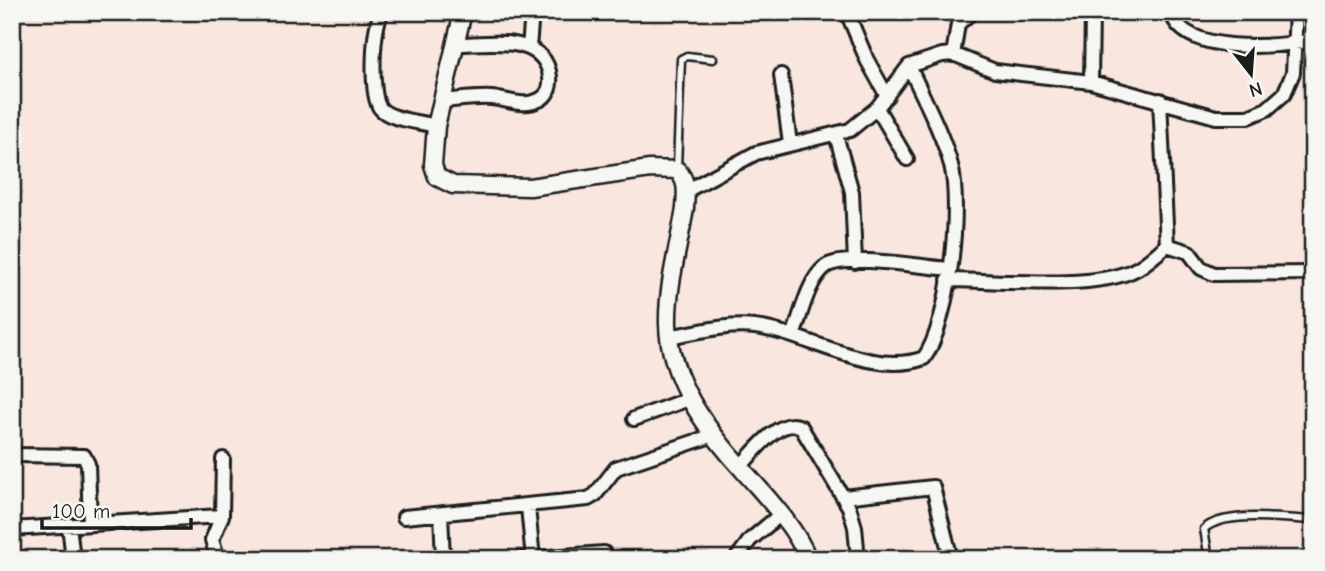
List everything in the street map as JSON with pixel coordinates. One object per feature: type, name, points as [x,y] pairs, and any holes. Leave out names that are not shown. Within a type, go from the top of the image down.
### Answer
[{"type":"street","points":[[383,12],[378,18],[374,42],[375,95],[379,107],[386,113],[436,125]]},
{"type":"street","points":[[463,12],[458,44],[436,125],[434,172],[442,183],[453,185],[530,187],[650,169],[677,170],[684,178],[686,191],[669,302],[669,337],[681,379],[714,435],[781,514],[808,559]]},
{"type":"street","points":[[529,48],[532,12]]},
{"type":"street","points":[[847,12],[867,60],[887,96]]},
{"type":"street","points":[[1091,82],[1092,12]]},
{"type":"street","points":[[1171,12],[1177,27],[1204,41],[1219,44],[1295,43],[1313,40]]},
{"type":"street","points":[[686,191],[755,153],[836,135],[865,121],[909,66],[932,57],[953,55],[995,71],[1091,82],[1232,119],[1267,109],[1284,94],[1293,73],[1296,12]]},
{"type":"street","points":[[953,55],[966,14]]},
{"type":"street","points":[[442,101],[490,98],[521,103],[545,97],[550,84],[547,66],[539,54],[529,48],[516,44],[458,44]]},
{"type":"street","points":[[669,337],[724,327],[744,327],[793,336],[844,354],[899,363],[924,358],[933,345],[948,274],[954,216],[951,167],[940,132],[909,66]]},
{"type":"street","points":[[781,75],[790,144]]},
{"type":"street","points":[[1160,100],[1167,245]]},
{"type":"street","points":[[877,108],[907,159]]},
{"type":"street","points":[[836,135],[852,192],[855,262]]},
{"type":"street","points":[[793,336],[818,275],[832,263],[855,262],[948,274],[1075,281],[1115,277],[1135,271],[1167,245]]},
{"type":"street","points":[[1167,245],[1189,253],[1202,268],[1214,274],[1313,274]]},
{"type":"street","points":[[634,419],[691,398]]},
{"type":"street","points":[[740,467],[767,439],[795,424],[806,433],[843,498],[855,527],[858,559]]},
{"type":"street","points":[[404,517],[528,507],[588,499],[595,495],[616,468],[714,435]]},
{"type":"street","points":[[12,455],[84,456],[88,464],[90,524]]},
{"type":"street","points":[[218,559],[212,540],[221,516],[223,459]]},
{"type":"street","points":[[843,498],[933,487],[951,559]]},
{"type":"street","points":[[528,507],[529,558],[604,553]]},
{"type":"street","points":[[441,514],[443,559]]},
{"type":"street","points":[[736,559],[750,540],[781,514]]},
{"type":"street","points":[[12,529],[221,516]]},
{"type":"street","points":[[69,525],[73,559]]},
{"type":"lane","points":[[677,170],[681,59],[687,56],[713,59]]},
{"type":"lane","points":[[1209,559],[1204,529],[1212,522],[1227,518],[1313,520]]}]
